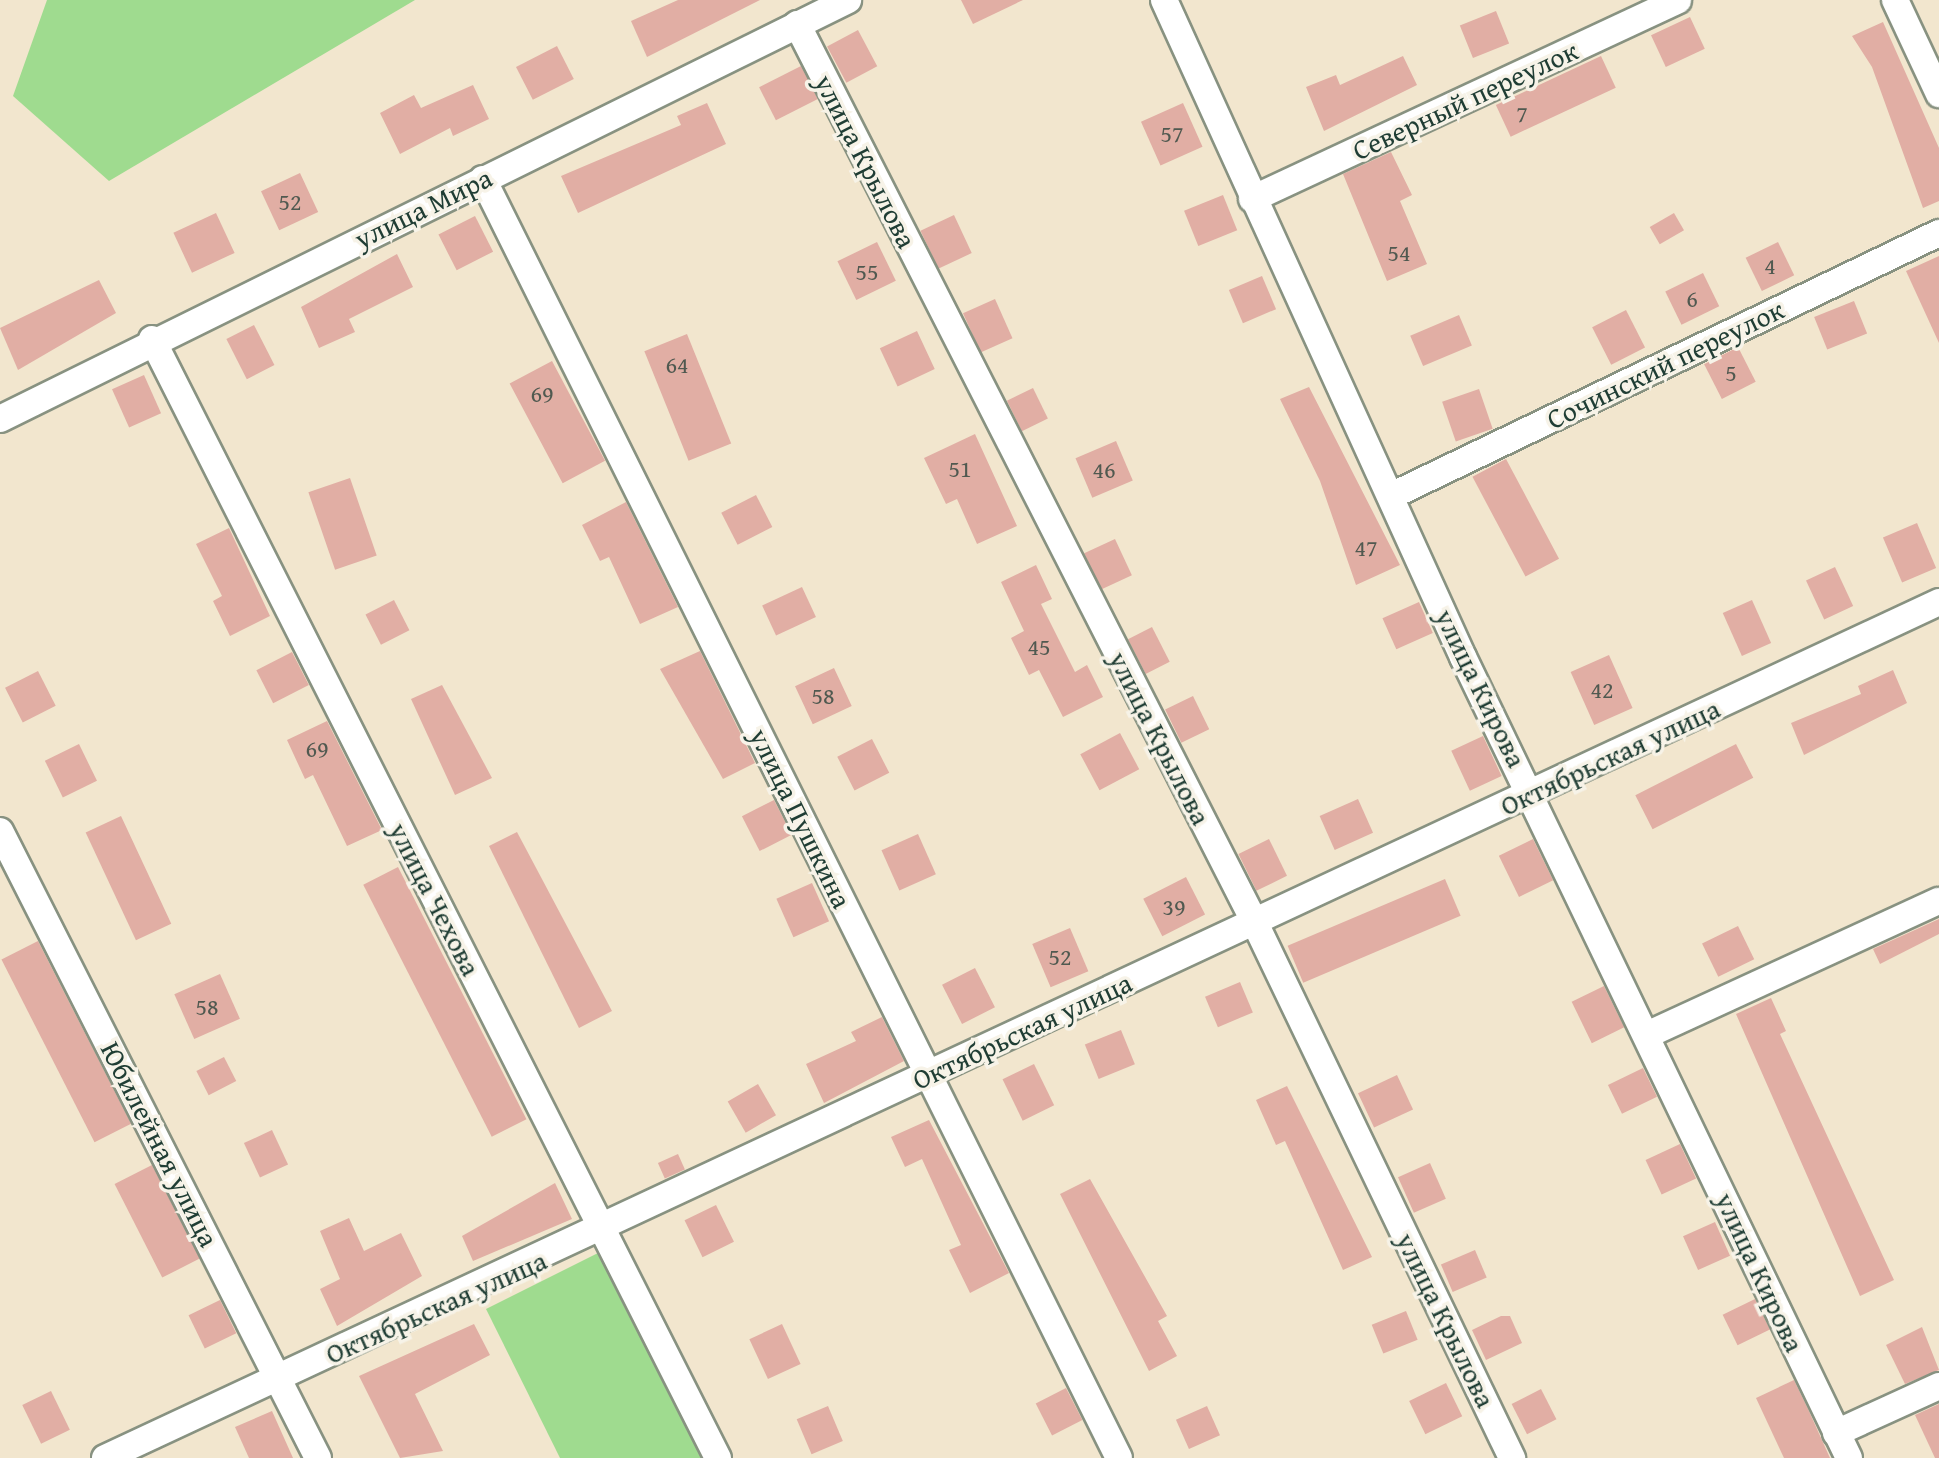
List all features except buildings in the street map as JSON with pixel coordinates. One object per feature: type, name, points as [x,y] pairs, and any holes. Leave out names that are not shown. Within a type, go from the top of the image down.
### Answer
[{"type":"street","name":"улица Мира","points":[[0,419],[152,339],[848,0]]},
{"type":"street","name":"улица Кирова","points":[[1164,0],[1252,199],[1391,496],[1849,1458]]},
{"type":"street","name":"Северный переулок","points":[[1252,199],[1678,0]]},
{"type":"street","points":[[1895,0],[1939,94]]},
{"type":"street","name":"улица Крылова","points":[[797,24],[1255,923],[1512,1458]]},
{"type":"street","name":"улица Пушкина","points":[[483,179],[1119,1458]]},
{"type":"street","name":"Сочинский переулок","points":[[1391,496],[1939,233]]},
{"type":"street","name":"улица Чехова","points":[[152,339],[718,1458]]},
{"type":"street","name":"Октябрьская улица","points":[[105,1458],[603,1231],[928,1075],[1939,602]]},
{"type":"street","name":"Юбилейная улица","points":[[0,831],[318,1458]]},
{"type":"street","points":[[1647,1035],[1939,901]]},
{"type":"street","points":[[1836,1433],[1939,1386]]},
{"type":"green space","points":[[47,0],[415,0],[109,181],[13,96]]},
{"type":"green space","points":[[610,1247],[715,1458],[560,1458],[486,1309]]}]
